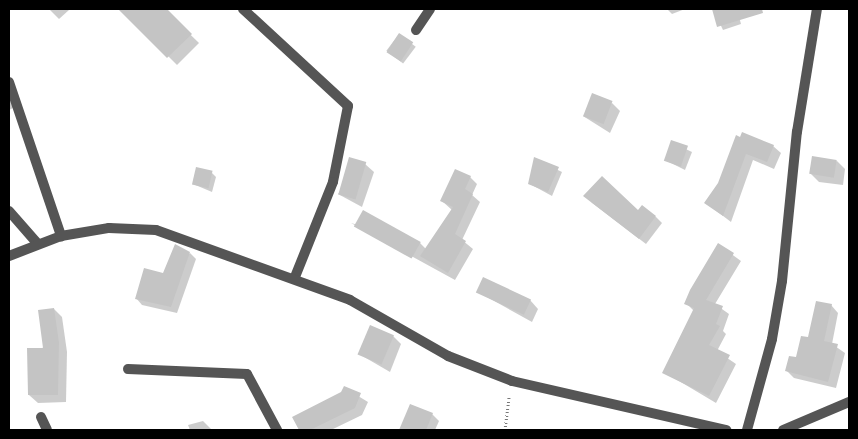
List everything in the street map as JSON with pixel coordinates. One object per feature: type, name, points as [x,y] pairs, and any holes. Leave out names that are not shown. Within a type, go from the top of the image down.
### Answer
[{"type":"street","points":[[243,9],[348,106],[333,182],[295,277]]},
{"type":"street","points":[[416,30],[430,9]]},
{"type":"street","points":[[747,430],[772,339],[782,281],[797,132],[817,9]]},
{"type":"street","points":[[9,82],[61,236]]},
{"type":"street","points":[[9,211],[37,243]]},
{"type":"street","points":[[9,256],[37,243],[61,236],[108,228],[156,230],[295,277],[350,300],[448,356],[512,381],[726,430]]},
{"type":"street","points":[[128,369],[247,374],[276,430]]},
{"type":"street","points":[[784,430],[849,402]]},
{"type":"street","points":[[41,417],[47,430]]},
{"type":"path","points":[[505,430],[512,381]]},
{"type":"building","points":[[118,9],[167,9],[192,34],[167,58]]},
{"type":"building","points":[[712,9],[762,9],[763,13],[717,27]]},
{"type":"building","points":[[399,33],[413,42],[401,62],[386,52]]},
{"type":"building","points":[[592,93],[613,101],[604,124],[583,116]]},
{"type":"building","points":[[742,132],[774,145],[767,162],[746,154],[723,216],[704,203],[718,183],[736,135],[740,137]]},
{"type":"building","points":[[671,140],[688,146],[681,167],[664,161]]},
{"type":"building","points":[[812,156],[837,160],[834,178],[809,174]]},
{"type":"building","points":[[349,157],[366,162],[356,199],[338,194]]},
{"type":"building","points":[[534,157],[559,167],[548,192],[528,184]]},
{"type":"building","points":[[196,167],[213,171],[209,188],[192,185]]},
{"type":"building","points":[[455,169],[471,176],[465,189],[473,194],[455,234],[466,241],[448,273],[420,256],[453,207],[440,201]]},
{"type":"building","points":[[602,176],[638,210],[642,205],[656,216],[639,239],[583,196]]},
{"type":"building","points":[[363,210],[421,242],[412,259],[354,227]]},
{"type":"building","points":[[718,243],[734,253],[706,300],[723,306],[716,324],[720,326],[709,345],[730,355],[709,396],[662,373],[694,308],[684,304],[690,290]]},
{"type":"building","points":[[175,244],[190,252],[171,307],[135,299],[144,268],[163,273]]},
{"type":"building","points":[[483,277],[531,299],[524,315],[476,292]]},
{"type":"building","points":[[816,301],[832,304],[824,341],[838,344],[828,382],[785,371],[789,356],[796,357],[801,336],[808,337]]},
{"type":"building","points":[[54,308],[59,343],[58,395],[28,395],[27,348],[43,348],[38,310]]},
{"type":"building","points":[[370,325],[394,335],[381,365],[357,354]]},
{"type":"building","points":[[344,386],[361,393],[355,408],[310,430],[299,430],[292,417],[341,392]]},
{"type":"building","points":[[410,404],[433,413],[426,430],[399,430]]}]
